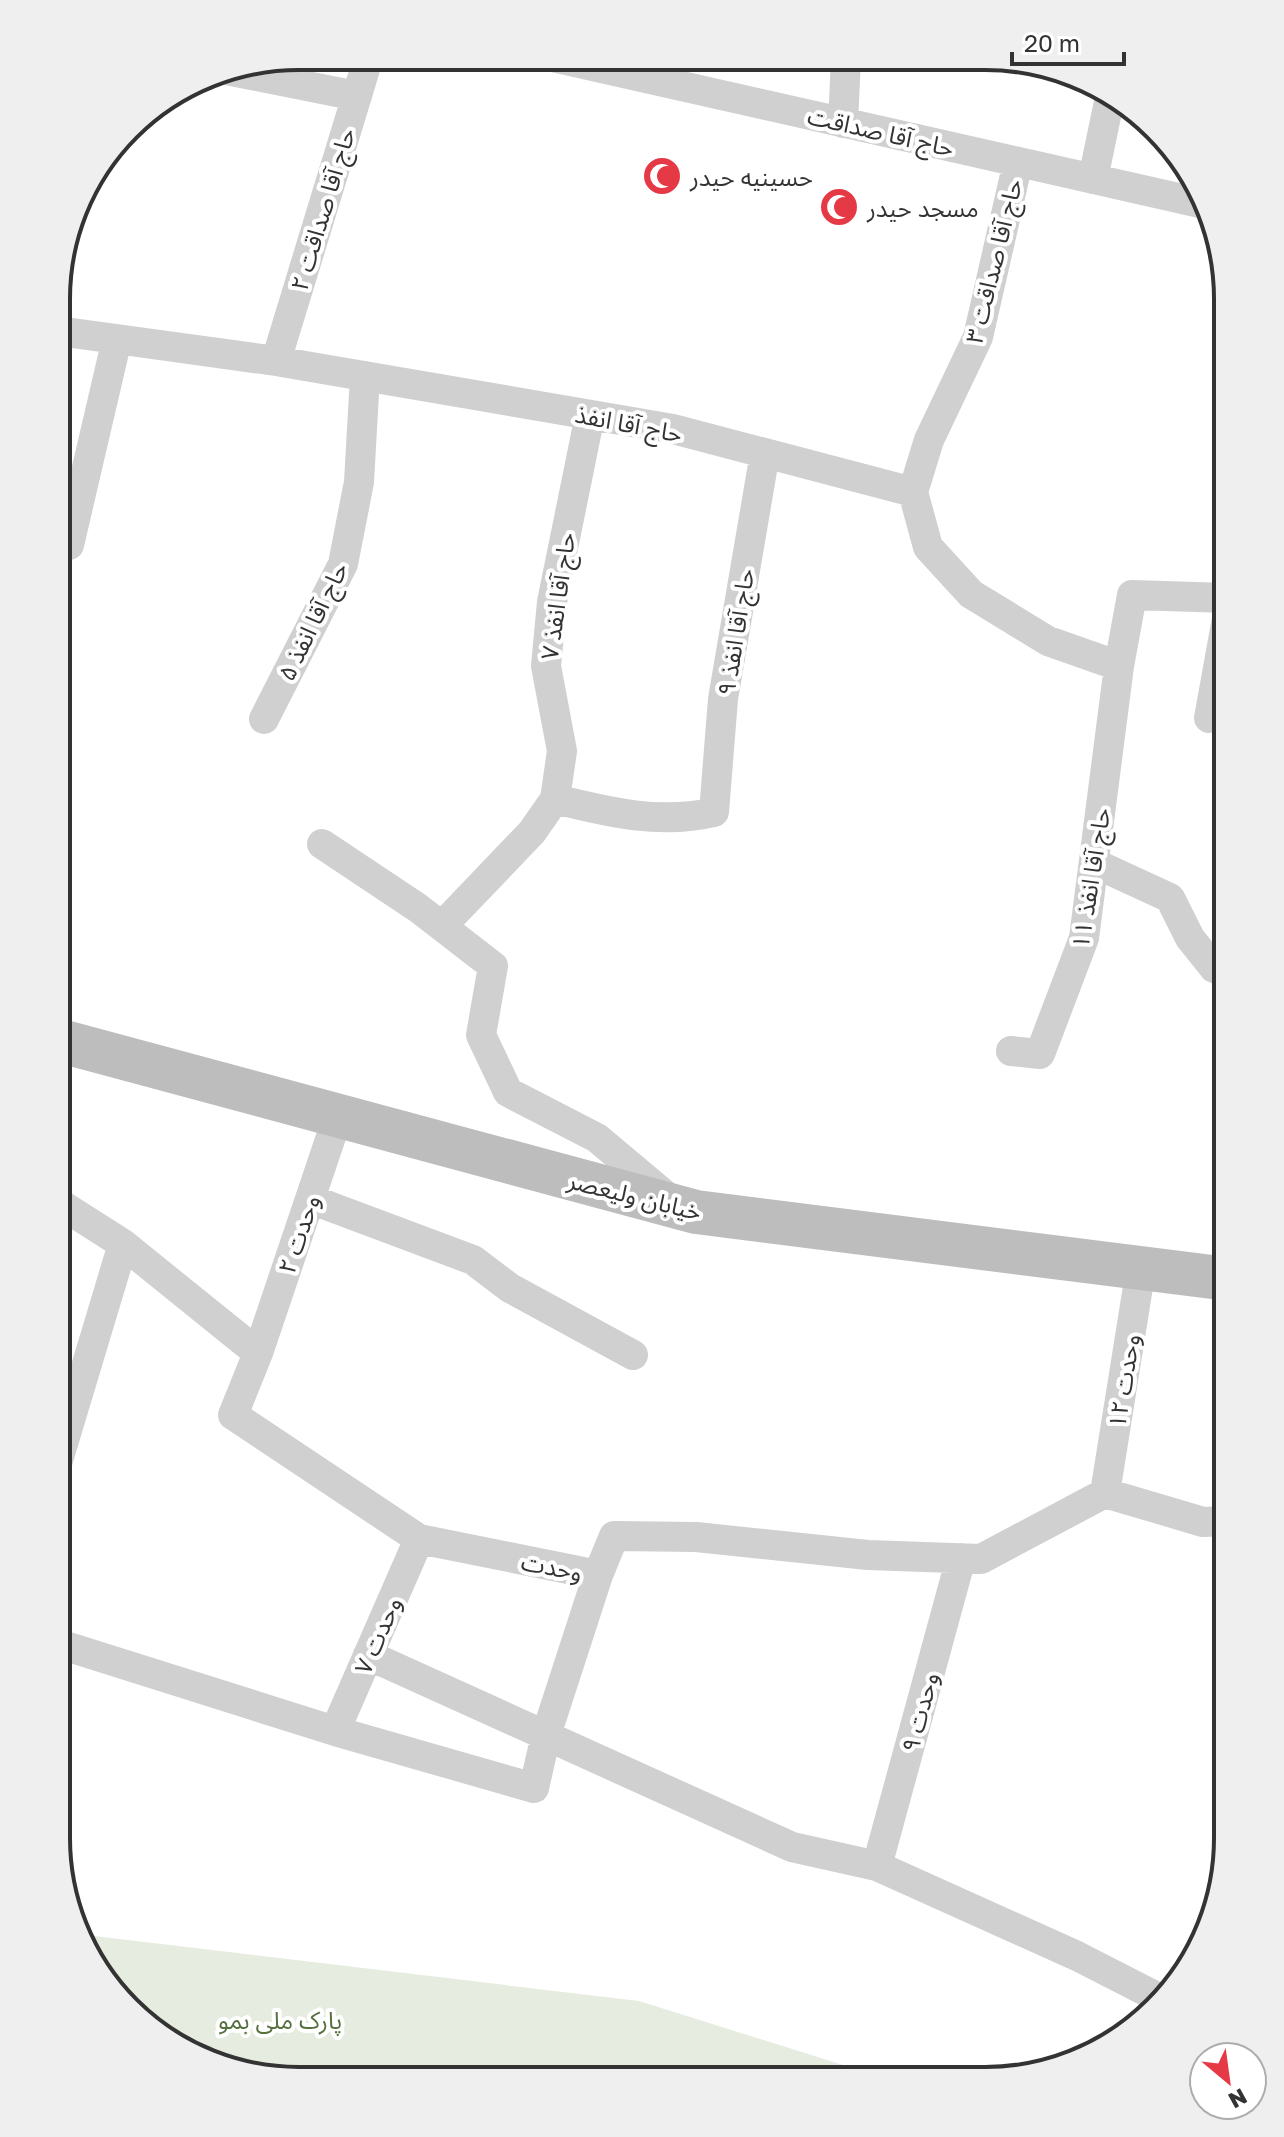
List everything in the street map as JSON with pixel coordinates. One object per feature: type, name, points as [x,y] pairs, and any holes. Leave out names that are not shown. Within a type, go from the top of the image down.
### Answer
[{"type":"street","name":"حاج آقا صداقت ۲","points":[[276,361],[365,70]]},
{"type":"street","name":"حاج آقا صداقت","points":[[655,70],[843,123],[1192,201]]},
{"type":"street","points":[[843,123],[845,70]]},
{"type":"street","points":[[253,75],[357,96]]},
{"type":"street","points":[[1093,179],[1108,106]]},
{"type":"street","name":"حاج آقا صداقت ۳","points":[[913,492],[929,440],[978,337],[1018,162]]},
{"type":"street","name":"حاج آقا انفذ","points":[[70,333],[276,361],[673,429],[913,492]]},
{"type":"street","points":[[70,541],[117,339]]},
{"type":"street","name":"حاج آقا انفذ ۵","points":[[264,719],[343,564],[359,482],[365,376]]},
{"type":"street","name":"حاج آقا انفذ ۷","points":[[442,926],[532,832],[555,799],[562,751],[546,666],[548,640],[552,602],[590,415]]},
{"type":"street","name":"حاج آقا انفذ ۹","points":[[555,799],[630,817],[698,816],[714,812],[723,699],[765,453]]},
{"type":"street","points":[[913,492],[928,547],[971,594],[1048,641],[1119,666]]},
{"type":"street","name":"حاج آقا انفذ ۱۱","points":[[1011,1051],[1040,1054],[1084,938],[1119,666],[1132,595],[1214,598]]},
{"type":"street","points":[[1209,718],[1214,690]]},
{"type":"street","points":[[322,844],[442,926],[493,966],[481,1035],[508,1092],[597,1138],[681,1208]]},
{"type":"street","points":[[1094,863],[1170,898],[1190,938],[1214,968]]},
{"type":"street","name":"خیابان ولیعصر","points":[[70,1044],[696,1212],[1214,1277]]},
{"type":"street","name":"وحدت ۲","points":[[258,1353],[338,1116]]},
{"type":"street","points":[[310,1199],[473,1260],[510,1288],[633,1355]]},
{"type":"street","points":[[70,1210],[123,1244],[258,1353]]},
{"type":"street","points":[[70,1420],[123,1244]]},
{"type":"street","name":"وحدت ۱۲","points":[[1105,1493],[1141,1268]]},
{"type":"street","name":"وحدت","points":[[258,1353],[233,1415],[419,1539],[598,1575],[614,1536],[696,1537],[868,1555],[981,1559],[1105,1493]]},
{"type":"street","points":[[1105,1493],[1203,1522],[1214,1522]]},
{"type":"street","name":"وحدت ۷","points":[[335,1731],[419,1539]]},
{"type":"street","name":"وحدت ۹","points":[[877,1866],[961,1558]]},
{"type":"street","points":[[70,1647],[335,1731],[534,1788],[546,1735],[598,1575]]},
{"type":"street","points":[[368,1655],[792,1847],[877,1866],[1077,1956],[1152,1994]]},
{"type":"green space","name":"پارک ملی بمو","points":[[92,1936],[639,2001],[849,2067],[269,2065],[211,2050],[160,2020],[117,1977]]},
{"type":"place","name":"حسینیه حیدر","points":[[662,176]]},
{"type":"place","name":"مسجد حیدر","points":[[839,207]]}]
